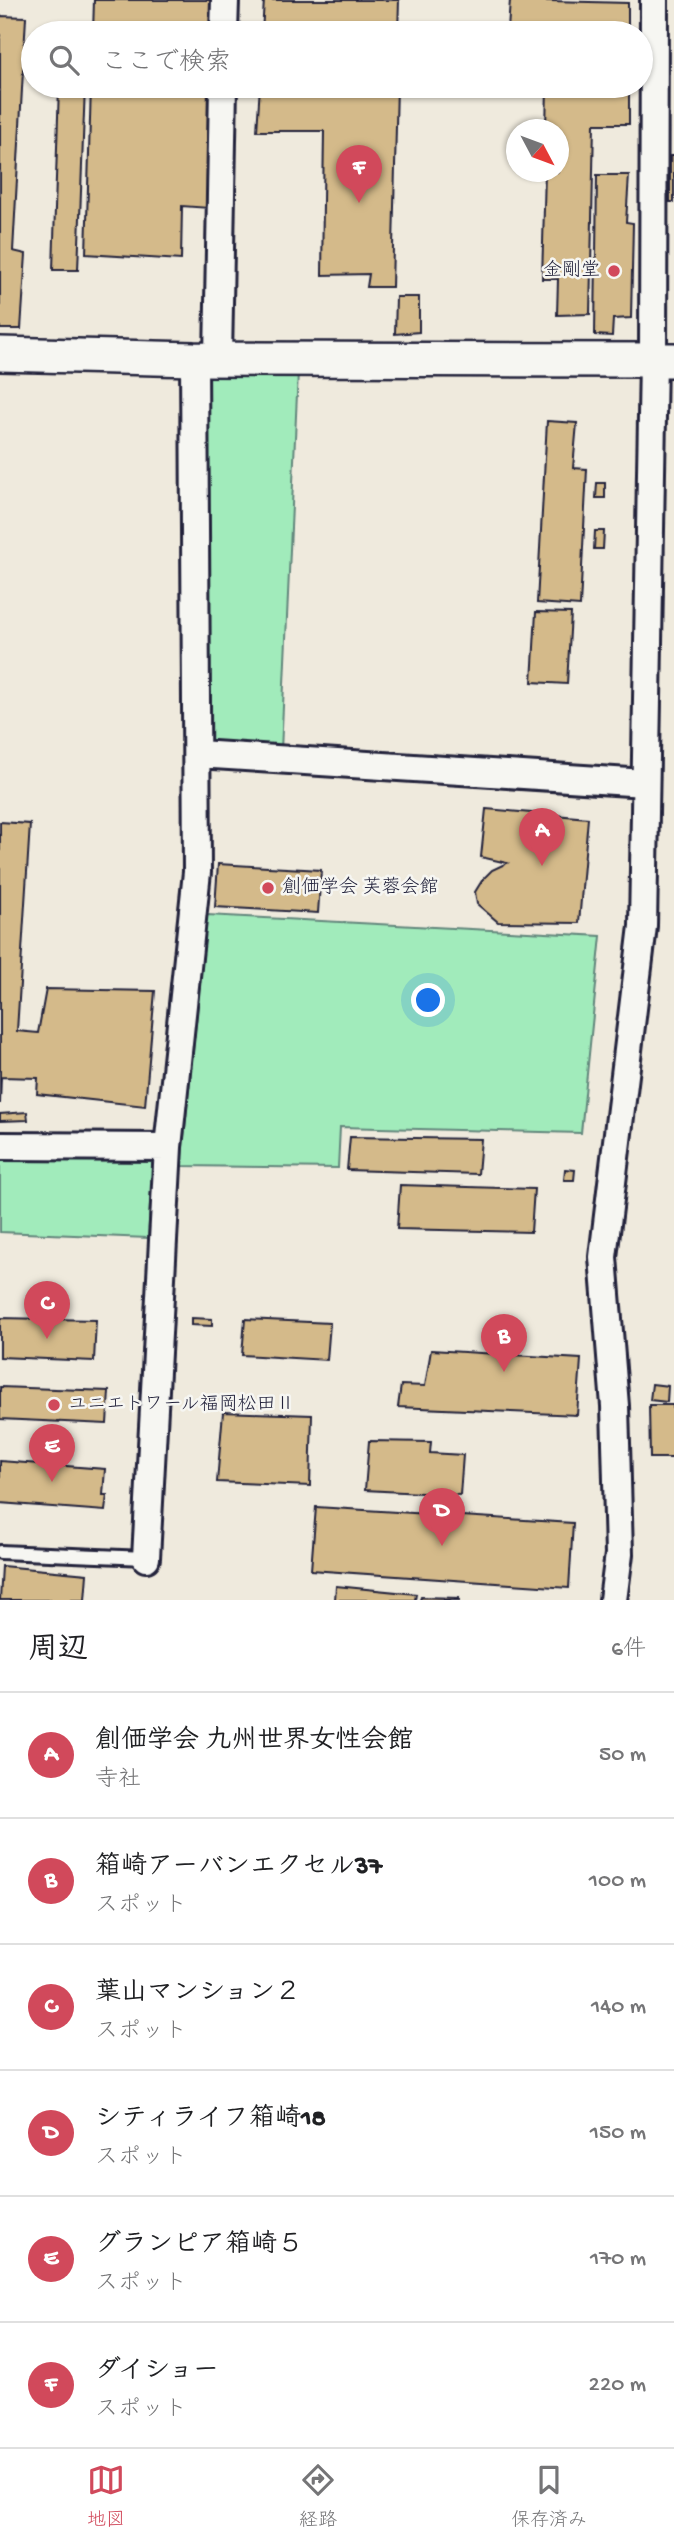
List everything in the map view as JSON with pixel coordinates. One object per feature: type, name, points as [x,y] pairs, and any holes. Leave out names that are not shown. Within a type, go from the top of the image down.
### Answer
[{"type":"street","points":[[224,21],[225,0]]},
{"type":"street","points":[[613,1600],[619,1554],[615,1406],[603,1257],[643,926],[645,783],[663,360],[654,0]]},
{"type":"street","points":[[146,1558],[169,1147],[197,872],[206,358],[222,98]]},
{"type":"street","points":[[0,354],[206,358],[663,360]]},
{"type":"street","points":[[198,754],[645,783]]},
{"type":"street","points":[[0,1146],[169,1147]]},
{"type":"lane","points":[[0,1552],[146,1558]]},
{"type":"green space","points":[[298,371],[281,751],[207,745],[205,373]]},
{"type":"green space","points":[[207,915],[601,936],[581,1133],[340,1127],[338,1168],[181,1166]]},
{"type":"green space","points":[[0,1160],[153,1160],[148,1238],[0,1232]]},
{"type":"building","points":[[94,0],[212,0],[212,21],[93,21]]},
{"type":"building","points":[[264,0],[399,0],[398,21],[263,21]]},
{"type":"building","points":[[510,0],[628,3],[628,21],[509,21]]},
{"type":"building","points":[[0,16],[26,17],[26,21],[21,21],[22,98],[13,251],[26,254],[21,329],[0,329]]},
{"type":"building","points":[[59,98],[85,98],[78,270],[53,270]]},
{"type":"building","points":[[91,98],[211,98],[209,208],[182,206],[181,260],[86,254]]},
{"type":"building","points":[[259,98],[397,98],[392,287],[367,287],[369,274],[322,275],[324,131],[257,131]]},
{"type":"building","points":[[547,98],[629,98],[629,124],[594,124],[590,314],[557,315],[558,279],[542,279],[545,182],[569,182],[569,119],[546,119]]},
{"type":"building","points":[[670,156],[674,156],[674,202],[670,202]]},
{"type":"building","name":"金剛堂","points":[[597,175],[629,175],[626,222],[633,223],[631,318],[613,319],[612,336],[595,335]]},
{"type":"building","points":[[396,297],[419,297],[419,332],[395,334]]},
{"type":"building","points":[[547,421],[577,423],[573,468],[587,469],[580,606],[537,603]]},
{"type":"building","points":[[597,483],[605,483],[605,498],[596,498]]},
{"type":"building","points":[[595,531],[604,531],[603,549],[594,549]]},
{"type":"building","points":[[536,612],[571,613],[567,684],[532,682]]},
{"type":"building","points":[[486,809],[588,818],[579,923],[498,922],[477,904],[475,892],[483,879],[492,870],[507,863],[481,857]]},
{"type":"building","points":[[0,822],[30,824],[17,1031],[38,1033],[46,989],[155,991],[145,1106],[37,1094],[38,1078],[1,1077],[0,1104]]},
{"type":"building","name":"創価学会 芙蓉会館","points":[[218,864],[321,870],[318,913],[215,907]]},
{"type":"building","points":[[27,1112],[28,1120],[0,1121],[0,1114]]},
{"type":"building","points":[[350,1137],[481,1139],[478,1174],[347,1170]]},
{"type":"building","points":[[565,1169],[575,1170],[574,1180],[564,1180]]},
{"type":"building","points":[[400,1185],[534,1189],[531,1232],[397,1229]]},
{"type":"building","points":[[0,1318],[96,1320],[94,1361],[0,1357]]},
{"type":"building","points":[[191,1318],[212,1319],[212,1326],[191,1325]]},
{"type":"building","points":[[245,1319],[330,1323],[327,1360],[242,1355]]},
{"type":"building","points":[[431,1350],[581,1359],[577,1415],[398,1407],[401,1385],[425,1386]]},
{"type":"building","points":[[652,1384],[668,1386],[667,1402],[650,1400]]},
{"type":"building","name":"ユニエトワール福岡松田Ⅱ","points":[[0,1387],[109,1391],[107,1424],[0,1419]]},
{"type":"building","points":[[649,1405],[673,1405],[674,1458],[650,1458]]},
{"type":"building","points":[[223,1412],[312,1415],[310,1486],[217,1482]]},
{"type":"building","points":[[369,1441],[431,1442],[430,1453],[463,1455],[460,1495],[365,1490]]},
{"type":"building","points":[[0,1461],[105,1469],[105,1511],[0,1503]]},
{"type":"building","points":[[316,1507],[573,1523],[569,1588],[311,1570]]},
{"type":"building","points":[[2,1566],[87,1574],[85,1600],[0,1600]]},
{"type":"building","points":[[336,1586],[416,1594],[415,1600],[335,1600]]},
{"type":"building","points":[[421,1597],[459,1598],[459,1600],[420,1600]]},
{"type":"place","name":"ダイショー","points":[[359,203]]},
{"type":"place","name":"金剛堂","points":[[614,271]]},
{"type":"place","name":"創価学会 九州世界女性会館","points":[[542,866]]},
{"type":"place","name":"創価学会 芙蓉会館","points":[[268,888]]},
{"type":"place","name":"葉山マンション２","points":[[47,1339]]},
{"type":"place","name":"箱崎アーバンエクセル37","points":[[504,1372]]},
{"type":"place","name":"ユニエトワール福岡松田Ⅱ","points":[[54,1405]]},
{"type":"place","name":"グランピア箱崎５","points":[[52,1482]]},
{"type":"place","name":"シティライフ箱崎18","points":[[442,1546]]}]
